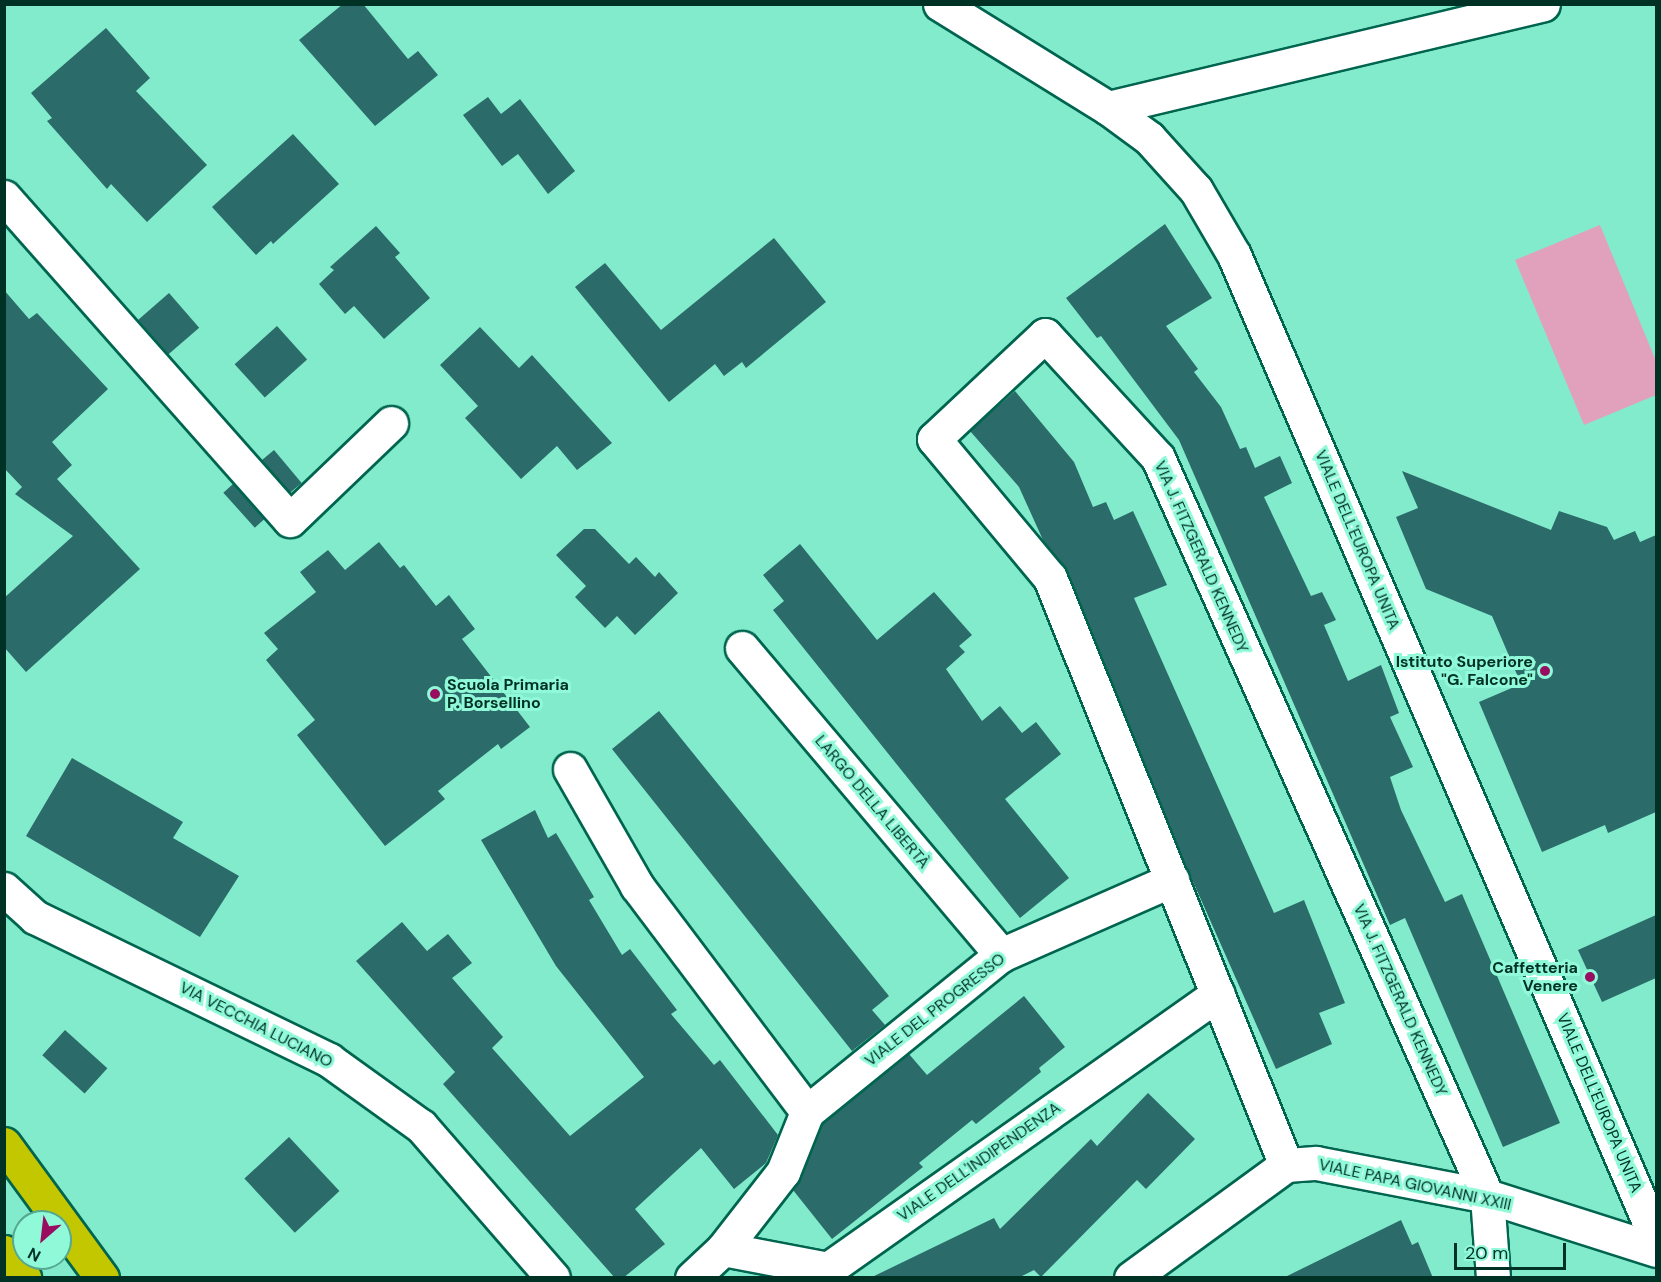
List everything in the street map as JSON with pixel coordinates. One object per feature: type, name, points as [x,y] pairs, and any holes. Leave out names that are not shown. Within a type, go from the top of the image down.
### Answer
[{"type":"highway","points":[[4,1144],[102,1278]]},
{"type":"highway","points":[[4,1252],[24,1278]]},
{"type":"street","name":"VIALE DELL'EUROPA UNITA","points":[[940,4],[1108,108],[1149,138],[1196,190],[1234,255],[1656,1238]]},
{"type":"street","points":[[1108,108],[1543,4]]},
{"type":"street","points":[[4,197],[291,520],[391,423]]},
{"type":"street","name":"VIA J. FITZGERALD KENNEDY","points":[[1286,1166],[1050,578],[934,439],[1044,335],[1158,458],[1487,1196]]},
{"type":"street","name":"LARGO DELLA LIBERTÀ","points":[[742,648],[1001,955]]},
{"type":"street","points":[[570,769],[637,886],[807,1112]]},
{"type":"street","name":"VIALE DEL PROGRESSO","points":[[692,1278],[723,1249],[783,1172],[807,1112],[1001,955],[1172,880]]},
{"type":"street","name":"VIA VECCHIA LUCIANO","points":[[4,889],[35,917],[329,1060],[421,1126],[553,1278]]},
{"type":"street","name":"VIALE DELL'INDIPENDENZA","points":[[723,1249],[828,1269],[1218,994]]},
{"type":"street","name":"VIALE PAPA GIOVANNI XXIII","points":[[1286,1166],[1316,1163],[1487,1196],[1656,1250]]},
{"type":"street","points":[[1131,1278],[1286,1166]]},
{"type":"street","points":[[1487,1196],[1493,1278]]},
{"type":"shaded area","points":[[1600,225],[1656,361],[1656,395],[1584,425],[1515,260]]},
{"type":"building","points":[[343,4],[363,4],[408,59],[418,51],[438,75],[375,126],[299,40]]},
{"type":"building","points":[[106,28],[150,78],[136,91],[207,165],[147,222],[111,184],[107,189],[47,121],[52,118],[31,93]]},
{"type":"building","points":[[488,97],[501,114],[520,99],[575,171],[548,194],[518,154],[502,166],[463,115]]},
{"type":"building","points":[[293,134],[339,184],[273,244],[271,241],[256,255],[212,207]]},
{"type":"building","points":[[1165,224],[1212,298],[1166,326],[1198,369],[1194,372],[1221,407],[1240,449],[1246,447],[1255,468],[1280,456],[1292,483],[1264,497],[1311,596],[1322,592],[1336,620],[1324,625],[1348,681],[1381,665],[1399,713],[1390,717],[1413,767],[1390,777],[1401,810],[1445,902],[1462,894],[1560,1123],[1503,1147],[1405,918],[1390,925],[1179,440],[1101,336],[1097,338],[1066,298]]},
{"type":"building","points":[[376,226],[400,253],[395,257],[430,298],[384,339],[354,306],[345,314],[319,284],[334,270],[330,267]]},
{"type":"building","points":[[774,238],[826,302],[746,368],[742,362],[724,376],[715,364],[669,402],[575,287],[605,263],[661,330]]},
{"type":"building","points":[[4,290],[29,319],[37,313],[108,389],[52,442],[72,465],[57,479],[140,569],[26,672],[4,647],[4,598],[73,536],[15,494],[22,487],[4,468]]},
{"type":"building","points":[[169,293],[199,328],[168,355],[138,320]]},
{"type":"building","points":[[277,326],[307,359],[265,398],[235,364]]},
{"type":"building","points":[[480,327],[519,368],[532,355],[612,443],[577,470],[557,446],[521,479],[465,418],[478,406],[440,365]]},
{"type":"building","points":[[1015,391],[1074,462],[1093,507],[1106,502],[1114,520],[1133,511],[1167,585],[1134,598],[1274,913],[1304,900],[1345,1003],[1319,1013],[1332,1044],[1276,1069],[1183,859],[1067,571],[1043,540],[1019,487],[970,431]]},
{"type":"building","points":[[274,450],[302,483],[289,493],[262,460]]},
{"type":"building","points":[[1402,471],[1551,530],[1559,511],[1607,527],[1614,540],[1635,531],[1640,542],[1656,535],[1656,812],[1608,833],[1605,825],[1542,852],[1479,702],[1521,684],[1492,616],[1426,589],[1396,517],[1418,508]]},
{"type":"building","points":[[233,484],[264,519],[255,528],[223,493]]},
{"type":"building","points":[[584,529],[595,529],[629,564],[636,557],[655,577],[659,572],[678,593],[635,635],[617,616],[605,628],[575,597],[586,586],[556,555]]},
{"type":"building","name":"Scuola Primaria P. Borsellino","points":[[379,542],[400,568],[404,565],[436,606],[449,595],[475,629],[462,639],[530,727],[501,749],[498,744],[438,791],[445,799],[385,846],[297,735],[315,720],[266,660],[278,649],[264,633],[316,592],[300,572],[328,550],[345,570]]},
{"type":"building","points":[[800,544],[877,640],[934,592],[972,635],[959,646],[965,652],[946,669],[982,721],[1000,706],[1022,733],[1036,722],[1061,754],[1005,799],[1069,878],[1020,918],[773,610],[784,601],[763,575]]},
{"type":"building","points":[[659,711],[889,996],[872,1010],[885,1025],[852,1051],[612,749]]},
{"type":"building","points":[[72,758],[183,822],[173,838],[239,876],[200,937],[26,836]]},
{"type":"building","points":[[535,810],[548,838],[556,833],[594,897],[589,900],[622,955],[630,949],[677,1010],[671,1014],[714,1065],[720,1060],[778,1135],[766,1163],[734,1189],[701,1148],[635,1209],[665,1244],[623,1278],[615,1278],[443,1084],[455,1072],[356,961],[402,922],[427,951],[448,934],[472,963],[452,978],[503,1037],[492,1048],[570,1136],[644,1077],[556,966],[481,840]]},
{"type":"building","points":[[1656,915],[1656,978],[1602,1002],[1578,950]]},
{"type":"building","points":[[1024,996],[1065,1047],[1039,1068],[1041,1072],[976,1124],[972,1120],[919,1163],[923,1167],[832,1239],[793,1190],[823,1124],[909,1054],[927,1075]]},
{"type":"building","points":[[65,1030],[107,1068],[85,1093],[42,1055]]},
{"type":"building","points":[[1148,1093],[1195,1139],[1146,1189],[1137,1180],[1041,1277],[1034,1270],[1018,1278],[870,1278],[994,1218],[1000,1229],[1091,1139],[1097,1146]]},
{"type":"building","points":[[289,1137],[339,1191],[295,1233],[244,1179]]},
{"type":"building","points":[[1401,1220],[1412,1245],[1418,1242],[1433,1278],[1283,1278]]},
{"type":"place","name":"Istituto Superiore \"G. Falcone\"","points":[[1545,671]]},
{"type":"place","name":"Scuola Primaria P. Borsellino","points":[[435,694]]},
{"type":"place","name":"Caffetteria Venere","points":[[1590,977]]}]
